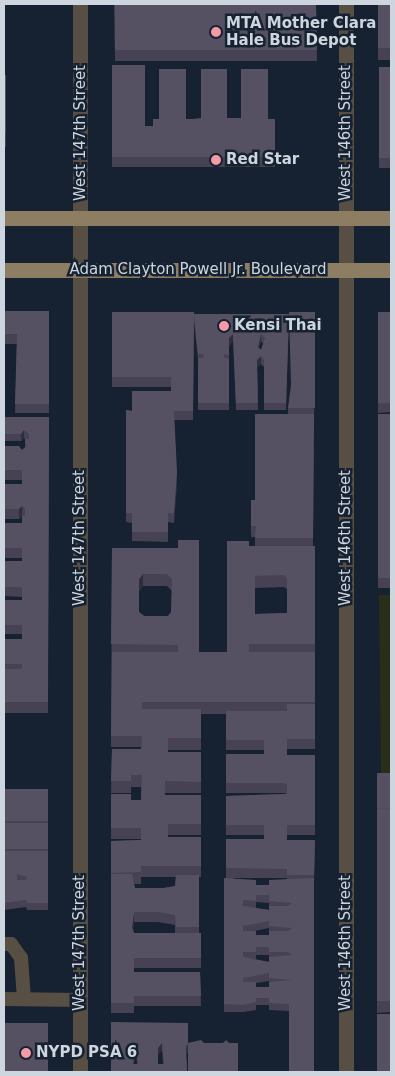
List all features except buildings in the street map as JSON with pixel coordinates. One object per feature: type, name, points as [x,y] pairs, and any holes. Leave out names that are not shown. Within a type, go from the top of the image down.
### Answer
[{"type":"main road","points":[[4,218],[391,218]]},
{"type":"main road","name":"Adam Clayton Powell Jr. Boulevard","points":[[4,270],[391,270]]},
{"type":"street","name":"West 147th Street","points":[[80,4],[80,1072]]},
{"type":"street","name":"West 146th Street","points":[[346,4],[346,1072]]},
{"type":"lane","points":[[4,944],[11,944],[21,958],[24,998]]},
{"type":"lane","points":[[4,999],[80,1000]]},
{"type":"green space","points":[[379,595],[391,595],[391,773],[381,773]]},
{"type":"place","name":"MTA Mother Clara Hale Bus Depot","points":[[216,32]]},
{"type":"place","name":"Red Star","points":[[216,160]]},
{"type":"place","name":"Kensi Thai","points":[[224,326]]},
{"type":"place","name":"NYPD PSA 6","points":[[26,1053]]}]
